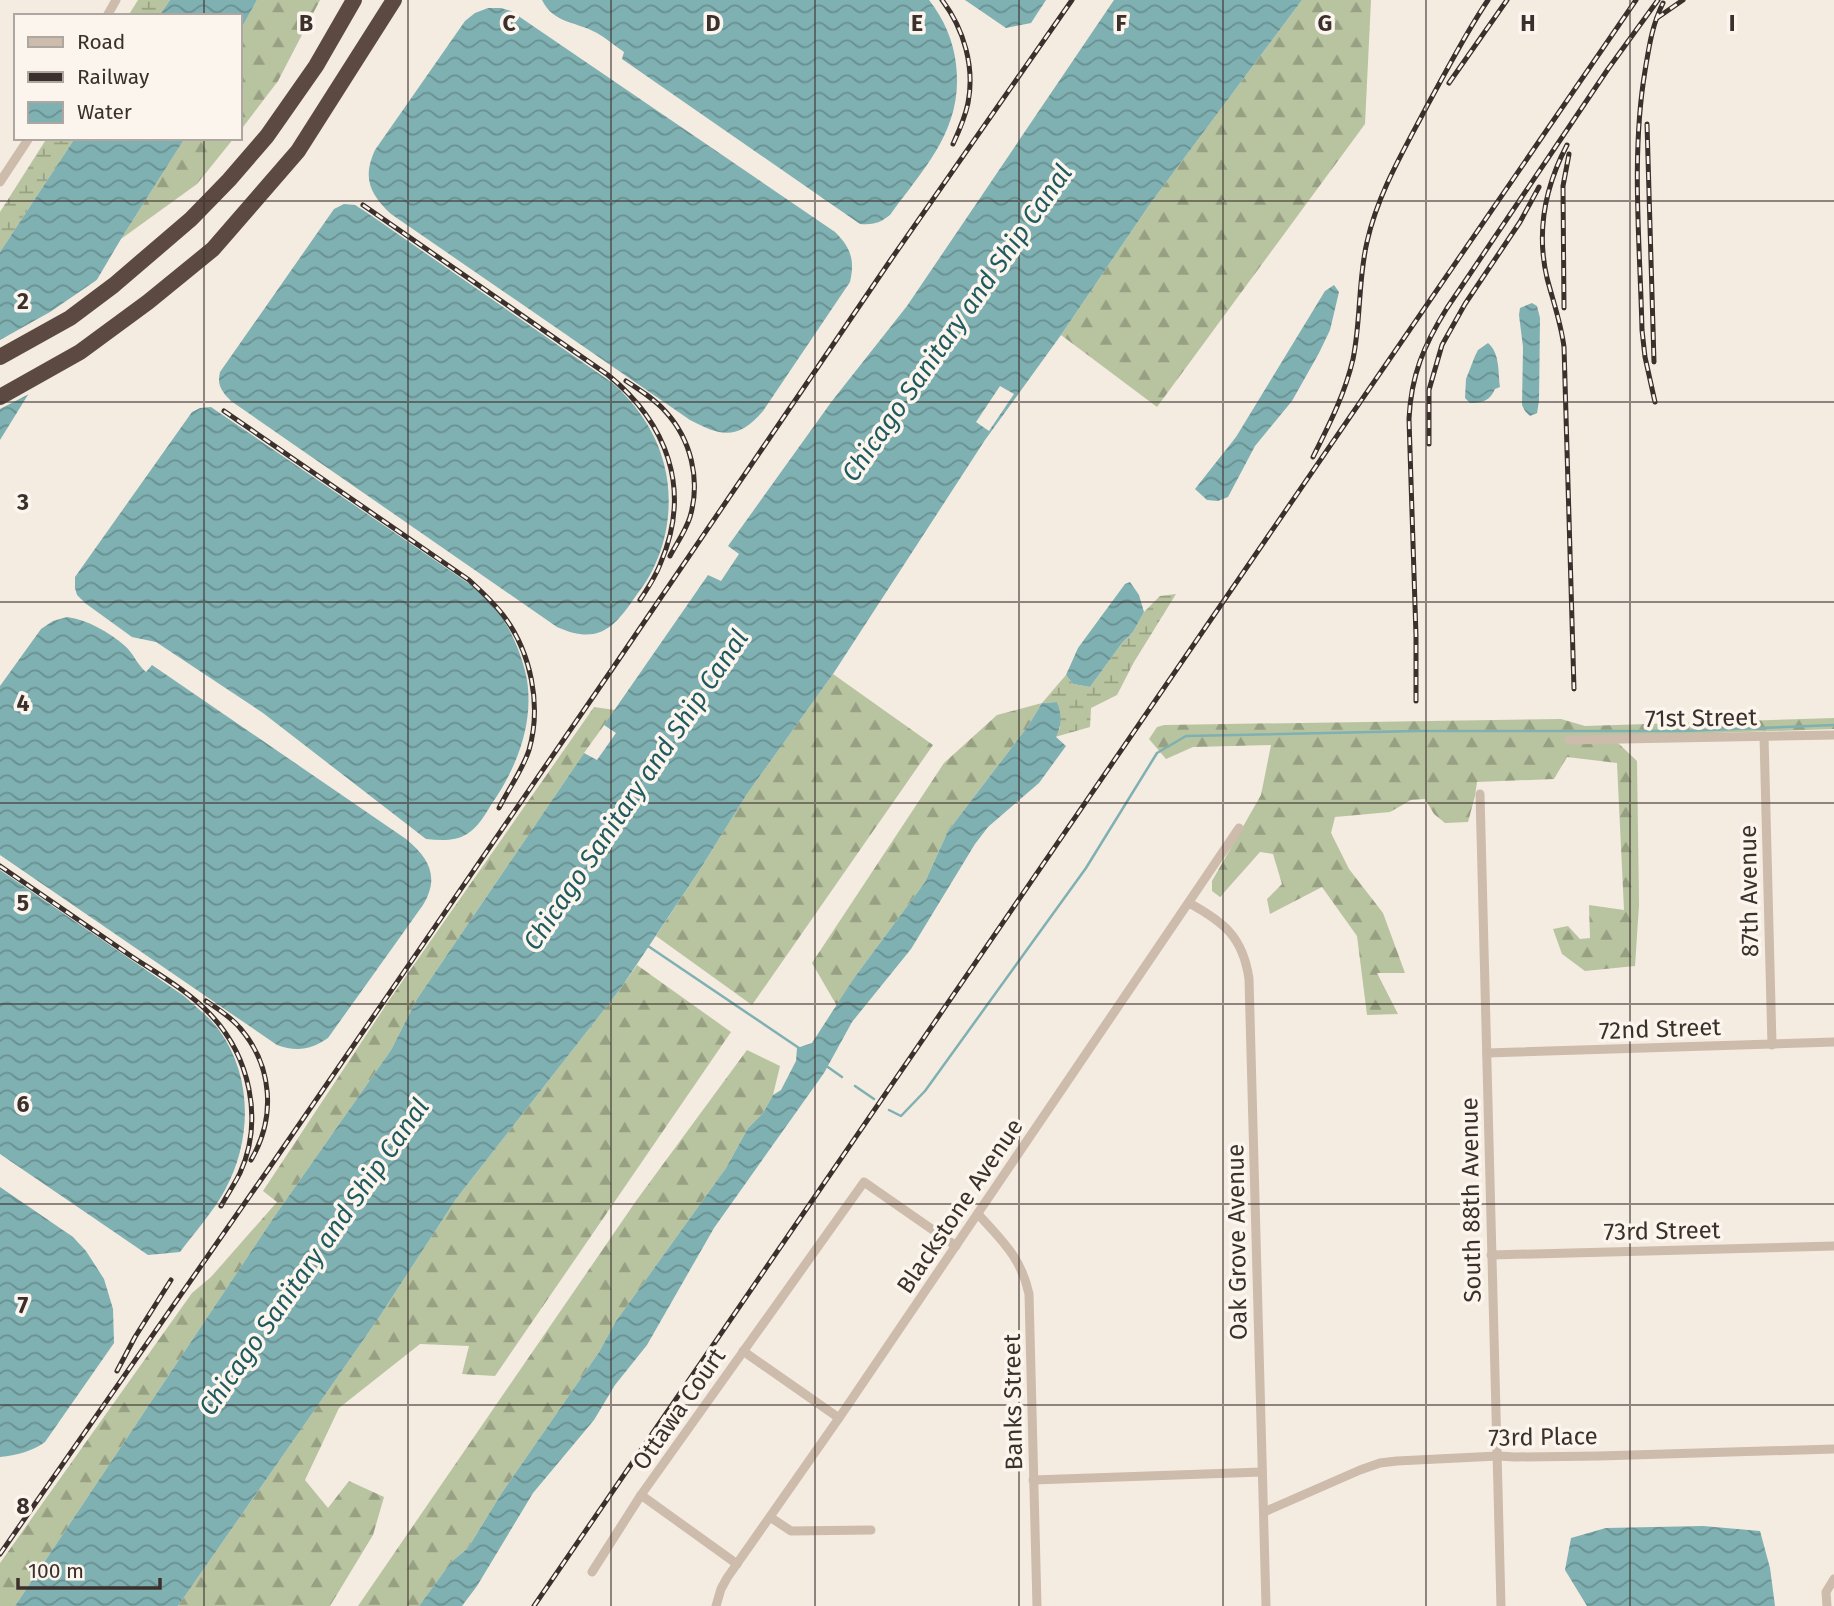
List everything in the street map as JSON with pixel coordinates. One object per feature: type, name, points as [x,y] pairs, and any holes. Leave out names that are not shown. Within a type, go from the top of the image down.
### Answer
[{"type":"highway","points":[[0,357],[69,318],[114,285],[191,219],[267,136],[316,66],[354,0]]},
{"type":"highway","points":[[0,397],[80,352],[148,302],[213,249],[298,151],[394,0]]},
{"type":"street","points":[[0,182],[28,140]]},
{"type":"street","name":"71st Street","points":[[1569,740],[1834,735]]},
{"type":"street","name":"87th Avenue","points":[[1764,736],[1772,1045]]},
{"type":"street","name":"South 88th Avenue","points":[[1480,794],[1501,1606]]},
{"type":"street","name":"Blackstone Avenue","points":[[716,1606],[721,1589],[737,1564],[1239,828]]},
{"type":"street","name":"Oak Grove Avenue","points":[[1189,903],[1220,921],[1228,929],[1242,950],[1249,979],[1266,1606]]},
{"type":"street","name":"72nd Street","points":[[1488,1053],[1834,1042]]},
{"type":"street","name":"Ottawa Court","points":[[737,1564],[641,1495],[864,1182],[956,1245]]},
{"type":"street","name":"Banks Street","points":[[978,1214],[1017,1260],[1026,1279],[1030,1313],[1037,1606]]},
{"type":"street","name":"73rd Street","points":[[1491,1255],[1834,1247]]},
{"type":"street","points":[[743,1351],[839,1418]]},
{"type":"street","name":"73rd Place","points":[[1264,1512],[1380,1463],[1497,1456],[1600,1456],[1834,1449]]},
{"type":"street","points":[[1033,1480],[1262,1472]]},
{"type":"street","points":[[592,1572],[641,1495]]},
{"type":"street","points":[[770,1517],[791,1531],[871,1530]]},
{"type":"street","points":[[1827,1606],[1826,1592],[1834,1579]]},
{"type":"green space","points":[[138,0],[170,0],[160,14],[129,14]]},
{"type":"green space","points":[[257,0],[320,0],[278,81],[242,128],[242,27]]},
{"type":"green space","points":[[1302,0],[1371,0],[1365,124],[1157,407],[1061,335],[1150,204]]},
{"type":"green space","points":[[46,140],[74,140],[0,252],[0,212]]},
{"type":"green space","points":[[184,140],[232,140],[197,184],[121,239]]},
{"type":"green space","points":[[1176,594],[1117,695],[1091,708],[1090,727],[1055,737],[1060,728],[1057,702],[1042,703],[1066,675],[1073,684],[1090,687],[1133,632],[1144,612],[1160,596]]},
{"type":"green space","points":[[833,674],[933,745],[752,1005],[656,936],[747,794]]},
{"type":"green space","points":[[1042,703],[1028,726],[948,831],[925,882],[854,978],[837,1006],[812,963],[944,763],[997,715]]},
{"type":"green space","points":[[594,707],[615,710],[417,999],[391,1050],[274,1217],[15,1606],[0,1606],[0,1563],[192,1293],[211,1277],[277,1202],[263,1191],[390,999]]},
{"type":"green space","points":[[1834,718],[1834,729],[1625,736],[1618,743],[1637,761],[1639,905],[1635,966],[1585,971],[1562,954],[1553,929],[1568,926],[1580,939],[1590,938],[1589,905],[1624,910],[1617,763],[1567,757],[1554,779],[1477,782],[1468,822],[1445,823],[1434,814],[1425,799],[1411,800],[1390,812],[1335,817],[1331,833],[1349,869],[1383,913],[1405,973],[1377,973],[1398,1014],[1367,1015],[1357,936],[1322,887],[1270,914],[1267,899],[1282,884],[1273,854],[1260,852],[1220,897],[1212,891],[1212,881],[1261,795],[1271,745],[1193,747],[1166,759],[1149,739],[1157,727],[1164,725],[1561,719],[1585,726]]},
{"type":"green space","points":[[637,965],[731,1032],[495,1376],[462,1374],[469,1346],[420,1344],[339,1408],[305,1480],[328,1508],[349,1481],[384,1497],[373,1535],[330,1606],[178,1606],[380,1316],[456,1199]]},
{"type":"green space","points":[[747,1050],[780,1066],[773,1095],[763,1113],[748,1128],[726,1168],[616,1321],[599,1352],[501,1494],[468,1548],[451,1562],[419,1606],[358,1606],[636,1201]]},
{"type":"water","points":[[170,0],[257,0],[242,27],[242,14],[160,14]]},
{"type":"water","points":[[542,0],[929,0],[943,22],[953,47],[957,87],[954,108],[939,146],[890,215],[876,223],[860,224],[622,59],[624,52],[604,37],[559,18]]},
{"type":"water","points":[[965,0],[1046,0],[1031,23],[1006,28]]},
{"type":"water","name":"Chicago Sanitary and Ship Canal","points":[[1114,0],[1302,0],[1150,204],[1061,335],[985,440],[833,674],[747,794],[621,988],[456,1199],[380,1316],[178,1606],[15,1606],[274,1217],[391,1050],[417,999],[584,753],[597,760],[616,733],[604,725],[708,575],[721,581],[739,554],[728,546],[832,401],[907,306]]},
{"type":"water","points":[[488,8],[511,11],[835,232],[845,243],[852,261],[850,282],[763,411],[746,427],[729,433],[721,432],[690,420],[391,214],[373,192],[369,169],[375,150],[465,21]]},
{"type":"water","points":[[74,140],[184,140],[0,440],[0,252]]},
{"type":"water","points":[[344,204],[355,205],[366,212],[614,384],[645,421],[661,452],[667,477],[669,504],[666,531],[649,577],[610,627],[601,632],[582,634],[557,627],[231,401],[222,391],[220,372],[334,209]]},
{"type":"water","points":[[1334,285],[1339,292],[1330,330],[1292,401],[1255,446],[1228,497],[1218,501],[1207,500],[1195,489],[1236,437],[1325,291]]},
{"type":"water","points":[[1532,303],[1537,306],[1540,318],[1539,401],[1537,413],[1530,416],[1522,405],[1523,347],[1519,315],[1520,308]]},
{"type":"water","points":[[1488,343],[1497,357],[1500,387],[1485,400],[1470,403],[1465,398],[1466,379],[1478,350]]},
{"type":"water","points":[[211,407],[471,585],[491,603],[509,629],[527,680],[528,713],[525,730],[515,761],[500,791],[481,821],[462,837],[426,839],[263,713],[156,642],[132,637],[77,595],[75,577],[192,412]]},
{"type":"water","points":[[1130,582],[1139,595],[1144,612],[1133,632],[1090,687],[1073,684],[1066,675],[1078,648],[1125,584]]},
{"type":"water","points":[[67,617],[98,627],[112,636],[128,649],[146,672],[152,665],[406,839],[426,861],[430,869],[431,886],[423,905],[328,1038],[322,1042],[303,1049],[277,1045],[0,855],[0,686],[41,629],[53,621]]},
{"type":"water","points":[[1057,702],[1061,720],[1056,737],[1066,746],[1039,783],[988,827],[975,844],[911,949],[852,1022],[824,1073],[714,1228],[647,1345],[615,1385],[594,1420],[533,1493],[477,1586],[462,1606],[419,1606],[451,1562],[468,1548],[501,1494],[599,1352],[616,1321],[726,1168],[748,1128],[763,1113],[773,1095],[781,1090],[796,1061],[797,1048],[812,1043],[854,978],[925,882],[948,831],[1028,726],[1042,703]]},
{"type":"water","points":[[0,870],[184,996],[215,1025],[230,1048],[243,1088],[244,1130],[240,1151],[225,1190],[180,1252],[148,1255],[0,1154]]},
{"type":"water","points":[[0,1187],[73,1237],[86,1251],[104,1279],[113,1309],[114,1343],[45,1442],[24,1452],[0,1457]]},
{"type":"water","points":[[1703,1526],[1760,1531],[1770,1568],[1775,1606],[1587,1606],[1565,1570],[1571,1538],[1606,1528]]},
{"type":"pier","points":[[104,275],[35,391],[0,409],[0,340],[50,312]]},
{"type":"pier","points":[[1000,386],[1014,394],[989,431],[976,422]]},
{"type":"waterway","points":[[889,1110],[901,1116],[925,1091],[1086,868],[1157,753],[1186,736],[1417,731],[1682,731],[1834,725]]},
{"type":"waterway","points":[[648,946],[799,1048]]},
{"type":"waterway","points":[[825,1065],[842,1077]]},
{"type":"waterway","points":[[855,1086],[874,1099]]},
{"type":"railway","points":[[942,0],[962,36],[969,62],[970,89],[967,109],[953,144]]},
{"type":"railway","points":[[0,1554],[272,1164],[892,258],[1072,0]]},
{"type":"railway","points":[[1313,457],[1331,421],[1350,372],[1364,256],[1378,206],[1392,172],[1427,106],[1488,0]]},
{"type":"railway","points":[[1449,83],[1507,0]]},
{"type":"railway","points":[[534,1606],[1636,0]]},
{"type":"railway","points":[[1416,701],[1409,419],[1420,361],[1447,308],[1608,69],[1658,0]]},
{"type":"railway","points":[[1657,18],[1683,0]]},
{"type":"railway","points":[[1655,402],[1642,330],[1637,167],[1645,71],[1654,28],[1663,3]]},
{"type":"railway","points":[[1647,124],[1654,362]]},
{"type":"railway","points":[[1567,145],[1548,193],[1542,243],[1547,278],[1564,347],[1574,689]]},
{"type":"railway","points":[[1564,308],[1563,186],[1569,154]]},
{"type":"railway","points":[[1429,444],[1429,390],[1442,345],[1465,304],[1520,222],[1539,187]]},
{"type":"railway","points":[[363,205],[608,375],[646,414],[668,459],[673,483],[674,509],[670,535],[661,562],[640,600]]},
{"type":"railway","points":[[626,381],[652,399],[674,422],[691,461],[694,489],[690,517],[670,556]]},
{"type":"railway","points":[[224,411],[469,580],[503,615],[521,645],[527,662],[534,697],[534,715],[529,750],[499,808]]},
{"type":"railway","points":[[0,866],[181,989],[201,1005],[224,1031],[243,1069],[252,1110],[247,1153],[240,1173],[221,1206]]},
{"type":"railway","points":[[206,1001],[240,1028],[251,1043],[265,1075],[267,1110],[259,1144],[251,1160]]},
{"type":"railway","points":[[117,1371],[171,1280]]}]
